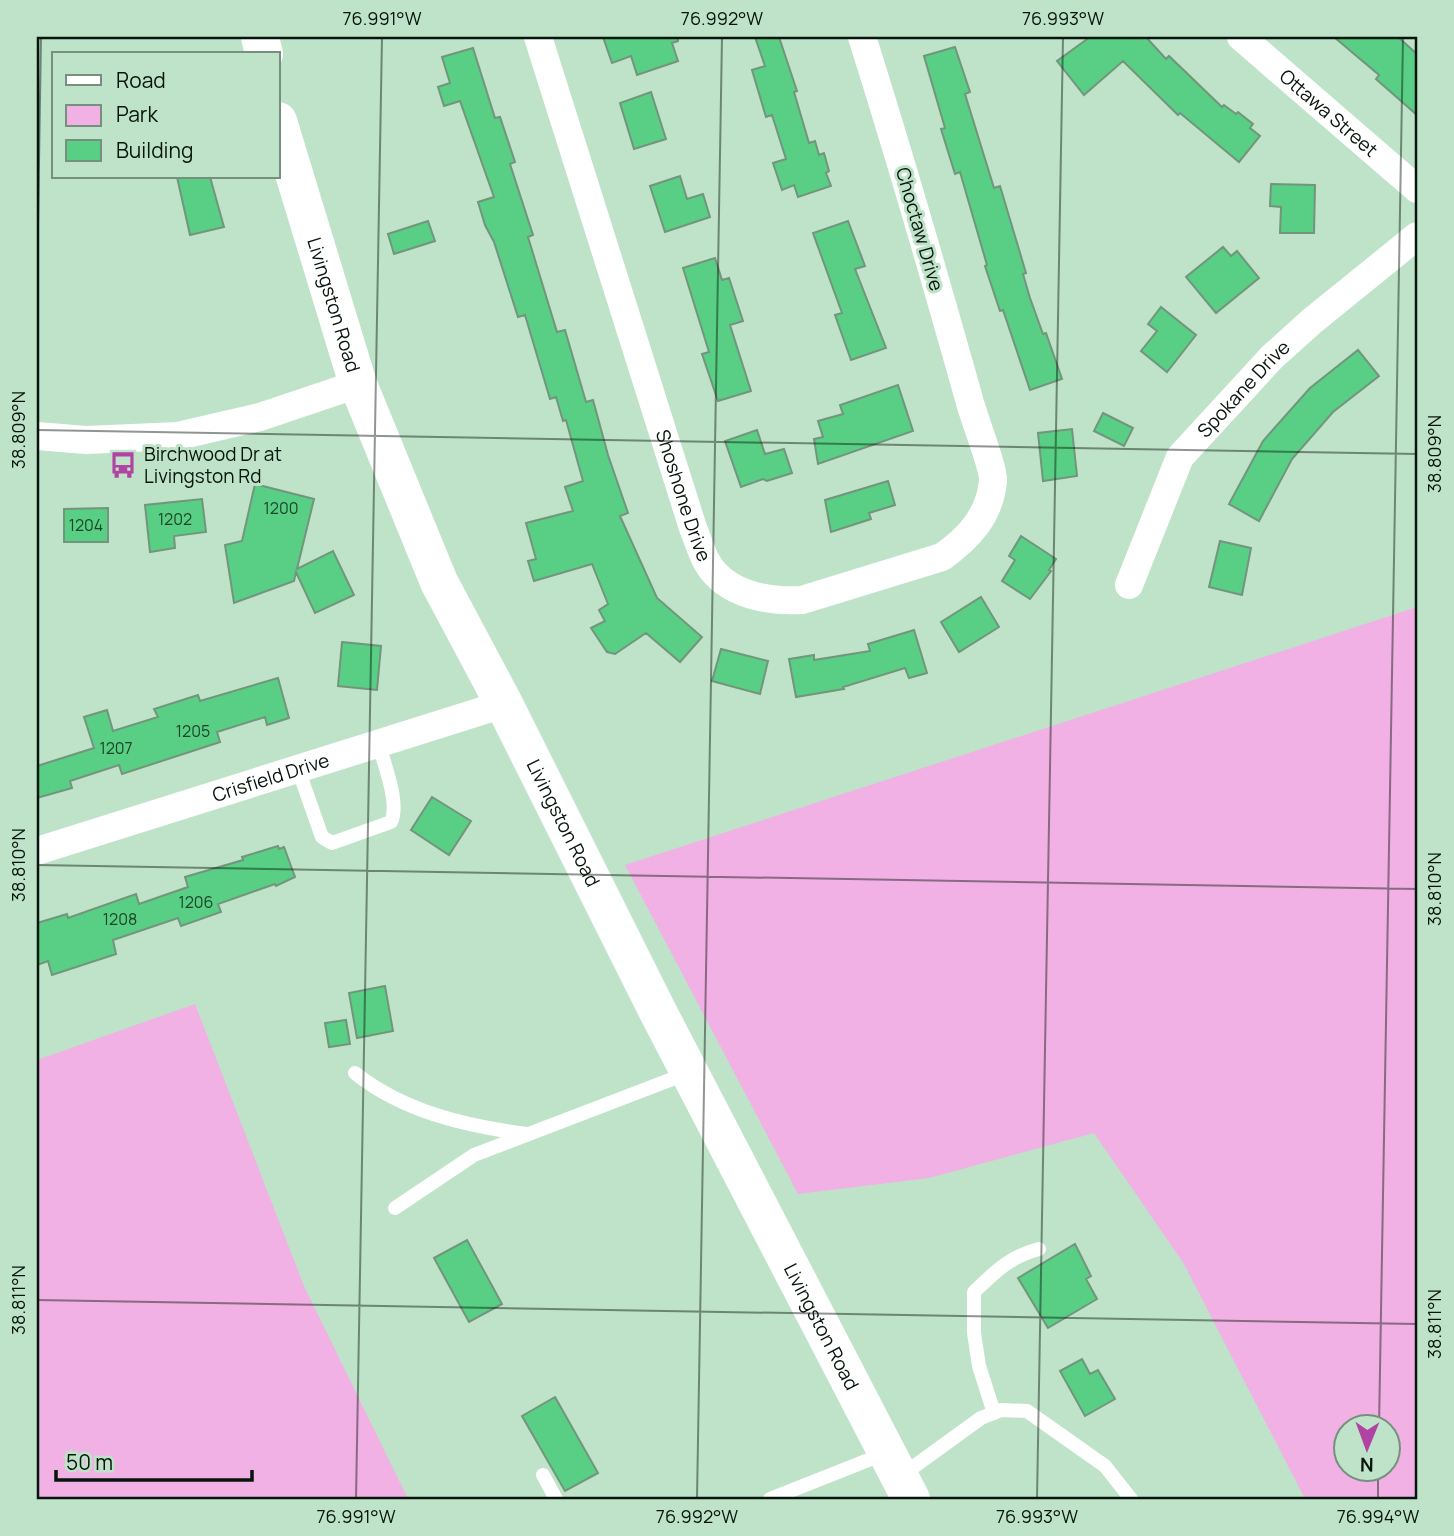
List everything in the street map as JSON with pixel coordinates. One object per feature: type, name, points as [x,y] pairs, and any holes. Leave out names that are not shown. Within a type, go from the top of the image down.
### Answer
[{"type":"main road","name":"Livingston Road","points":[[280,128],[358,384],[439,582],[899,1476]]},
{"type":"street","name":"Shoshone Drive","points":[[538,37],[693,528],[707,564],[727,584],[774,600],[802,600],[942,557],[958,546],[981,520],[990,499],[993,476],[975,422]]},
{"type":"street","name":"Choctaw Drive","points":[[862,37],[920,226],[975,422]]},
{"type":"street","name":"Ottawa Street","points":[[1241,37],[1417,189]]},
{"type":"street","name":"Spokane Drive","points":[[1129,585],[1180,457],[1272,357],[1417,236]]},
{"type":"street","points":[[37,436],[86,440],[178,436],[260,417],[358,384]]},
{"type":"street","name":"Crisfield Drive","points":[[37,851],[504,704]]},
{"type":"lane","points":[[298,769],[323,837],[332,842],[391,822],[395,814],[379,744]]},
{"type":"lane","points":[[355,1073],[373,1087],[419,1110],[474,1127],[528,1135]]},
{"type":"lane","points":[[395,1208],[474,1155],[690,1073]]},
{"type":"lane","points":[[994,1413],[979,1366],[974,1333],[975,1293],[1002,1265],[1025,1252],[1039,1249]]},
{"type":"lane","points":[[770,1499],[899,1476],[981,1418],[1001,1410],[1027,1411],[1105,1466],[1132,1499]]},
{"type":"lane","points":[[543,1475],[556,1499]]},
{"type":"green space","points":[[1417,607],[1417,1499],[1305,1499],[1184,1264],[1094,1133],[929,1178],[798,1194],[625,865]]},
{"type":"green space","points":[[195,1004],[304,1286],[408,1499],[37,1499],[37,1060]]},
{"type":"building","points":[[603,37],[678,37],[678,41],[672,43],[678,61],[637,75],[631,56],[612,63]]},
{"type":"building","points":[[755,37],[779,37],[797,91],[794,92],[809,143],[815,141],[819,155],[824,153],[829,171],[826,173],[831,186],[798,197],[794,185],[782,190],[773,163],[786,159],[772,115],[766,117],[752,70],[765,66]]},
{"type":"building","points":[[1090,37],[1146,37],[1166,59],[1169,56],[1222,107],[1224,105],[1236,114],[1238,112],[1253,124],[1250,128],[1260,136],[1239,162],[1180,113],[1178,115],[1123,61],[1084,95],[1057,61]]},
{"type":"building","points":[[1334,37],[1398,37],[1417,54],[1417,115],[1376,79],[1379,75]]},
{"type":"building","points":[[955,47],[970,92],[965,94],[994,188],[1000,186],[1026,273],[1023,274],[1030,298],[1062,379],[1030,390],[985,266],[987,265],[960,172],[955,174],[941,129],[945,128],[924,56]]},
{"type":"building","points":[[473,48],[495,118],[500,117],[515,162],[510,164],[533,235],[528,237],[557,332],[565,330],[586,402],[593,400],[628,513],[620,516],[657,598],[702,637],[680,662],[646,633],[615,654],[607,652],[591,628],[605,621],[599,610],[608,604],[592,564],[534,581],[528,561],[536,559],[526,523],[573,511],[565,487],[583,481],[566,420],[563,421],[556,397],[550,399],[525,315],[518,317],[494,242],[485,225],[478,202],[494,197],[460,101],[444,106],[438,87],[450,83],[442,57]]},
{"type":"building","points":[[651,92],[666,139],[634,149],[620,103]]},
{"type":"building","points":[[680,176],[687,199],[703,194],[710,217],[665,232],[650,186]]},
{"type":"building","points":[[177,178],[210,178],[224,227],[190,235]]},
{"type":"building","points":[[1271,184],[1315,185],[1314,233],[1280,233],[1281,207],[1270,206]]},
{"type":"building","points":[[428,221],[435,241],[394,254],[388,234]]},
{"type":"building","points":[[848,221],[865,266],[855,269],[886,348],[851,360],[835,315],[842,313],[813,233]]},
{"type":"building","points":[[1223,247],[1231,256],[1237,251],[1259,278],[1216,313],[1186,277]]},
{"type":"building","points":[[715,258],[722,280],[729,278],[743,321],[730,325],[751,391],[718,401],[702,354],[709,352],[683,268]]},
{"type":"building","points":[[1161,307],[1196,335],[1167,372],[1141,351],[1157,331],[1148,324]]},
{"type":"building","points":[[1358,350],[1379,376],[1333,412],[1292,459],[1259,521],[1229,504],[1263,441],[1310,388]]},
{"type":"building","points":[[898,385],[913,431],[818,464],[814,439],[823,437],[818,421],[843,414],[840,405]]},
{"type":"building","points":[[1103,413],[1133,428],[1124,446],[1094,431]]},
{"type":"building","points":[[1072,429],[1077,476],[1043,481],[1038,433]]},
{"type":"building","points":[[757,430],[765,454],[784,449],[792,473],[741,487],[725,441]]},
{"type":"building","points":[[888,481],[895,505],[869,513],[871,519],[831,532],[825,500]]},
{"type":"building","points":[[255,484],[314,499],[297,569],[333,551],[354,595],[315,613],[296,572],[294,581],[234,603],[225,545],[242,541]]},
{"type":"building","points":[[202,499],[206,532],[174,536],[175,548],[150,552],[145,505]]},
{"type":"building","points":[[108,508],[108,542],[64,542],[64,509]]},
{"type":"building","points":[[1021,536],[1056,559],[1049,570],[1051,571],[1030,599],[1002,581],[1015,560],[1009,556]]},
{"type":"building","points":[[1220,541],[1251,548],[1242,595],[1209,587]]},
{"type":"building","points":[[981,597],[999,627],[959,652],[941,622]]},
{"type":"building","points":[[914,630],[927,673],[909,678],[905,668],[843,687],[844,689],[796,697],[789,659],[814,655],[814,660],[870,651],[868,644]]},
{"type":"building","points":[[342,642],[381,646],[377,690],[338,686]]},
{"type":"building","points":[[721,649],[768,661],[760,694],[712,681]]},
{"type":"building","points":[[278,678],[289,718],[267,725],[265,717],[217,732],[220,742],[122,774],[119,765],[70,781],[72,788],[37,798],[37,766],[94,748],[84,717],[107,710],[113,731],[158,717],[154,709],[198,695],[200,701]]},
{"type":"building","points":[[432,797],[471,821],[449,855],[411,830]]},
{"type":"building","points":[[278,846],[279,849],[284,847],[295,877],[276,886],[275,884],[218,904],[221,912],[181,926],[178,918],[113,940],[116,954],[52,975],[48,961],[37,965],[37,923],[67,914],[68,918],[136,894],[139,904],[188,887],[185,877],[243,860],[242,857]]},
{"type":"building","points":[[385,986],[393,1031],[357,1038],[349,993]]},
{"type":"building","points":[[346,1020],[350,1044],[329,1047],[325,1023]]},
{"type":"building","points":[[467,1240],[502,1304],[469,1322],[434,1258]]},
{"type":"building","points":[[1075,1244],[1091,1276],[1086,1279],[1097,1299],[1048,1328],[1018,1278]]},
{"type":"building","points":[[1082,1359],[1090,1374],[1098,1370],[1115,1399],[1085,1416],[1060,1371]]},
{"type":"building","points":[[555,1397],[598,1473],[565,1491],[522,1416]]},
{"type":"place","name":"Birchwood Dr at Livingston Rd","points":[[123,465]]}]
